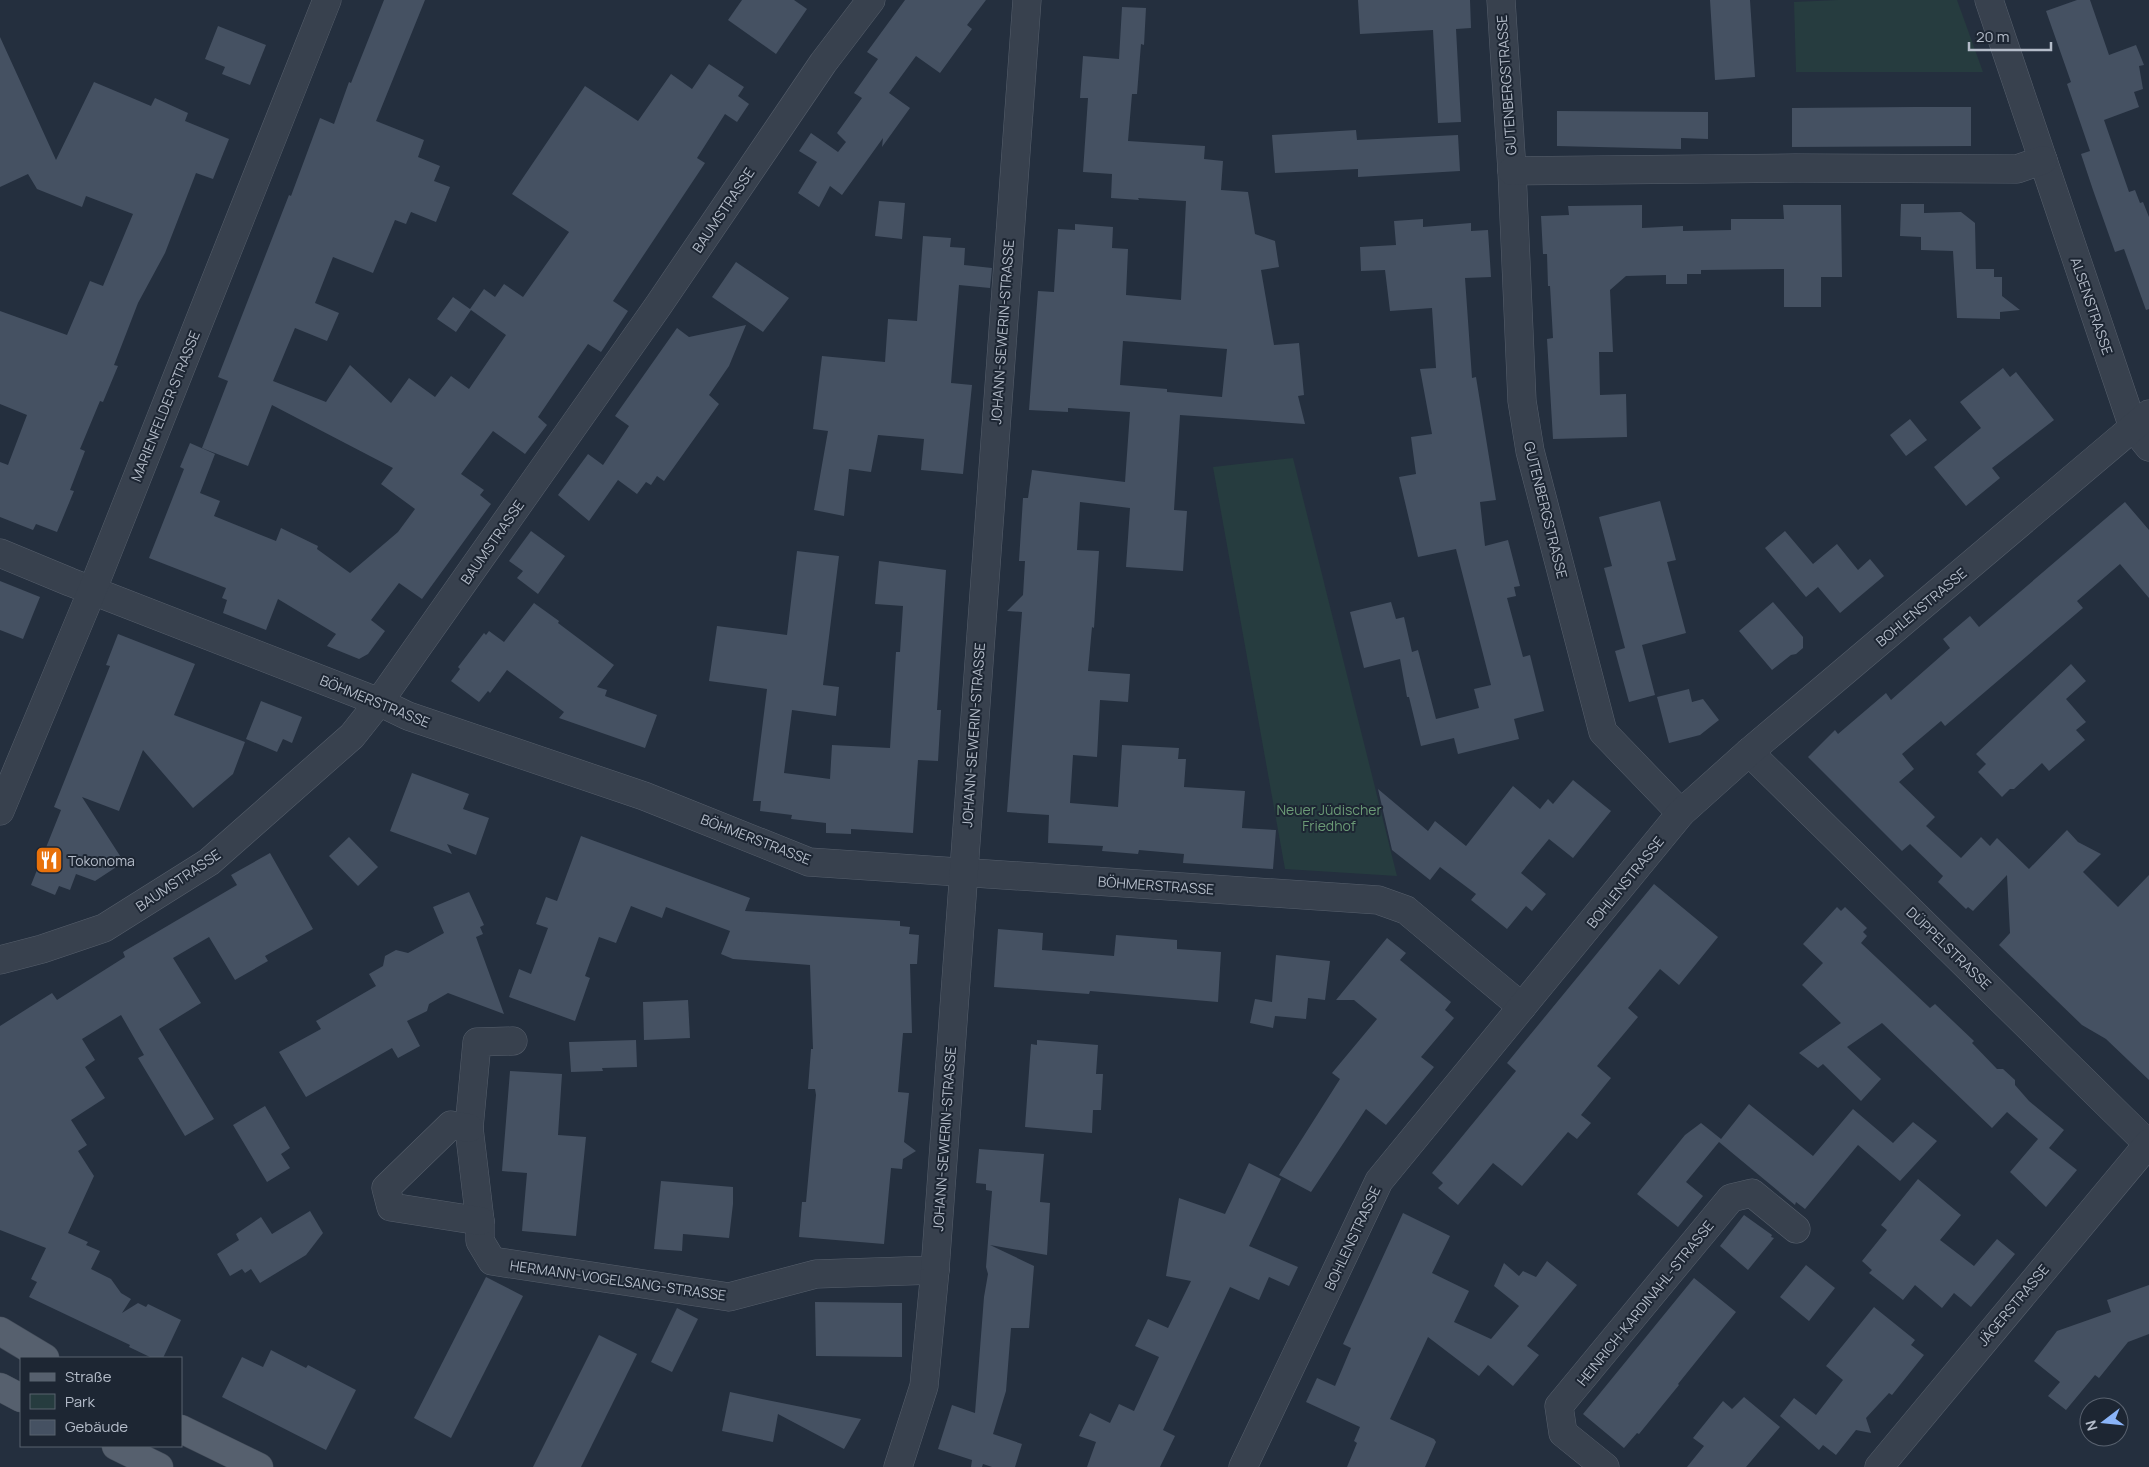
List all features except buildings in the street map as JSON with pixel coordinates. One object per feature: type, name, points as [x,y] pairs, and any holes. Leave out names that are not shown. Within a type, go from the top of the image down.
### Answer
[{"type":"main road","points":[[0,1331],[42,1357]]},
{"type":"main road","points":[[0,1387],[20,1397]]},
{"type":"main road","points":[[182,1429],[259,1467]]},
{"type":"main road","points":[[118,1447],[159,1467]]},
{"type":"street","name":"MARIENFELDER STRASSE","points":[[0,811],[92,591],[326,0]]},
{"type":"street","name":"BAUMSTRASSE","points":[[0,960],[42,949],[104,928],[209,862],[352,736],[379,702],[658,306],[823,63],[871,0]]},
{"type":"street","name":"JOHANN-SEWERIN-STRASSE","points":[[898,1467],[924,1386],[935,1270],[1027,0]]},
{"type":"street","name":"GUTENBERGSTRASSE","points":[[1501,0],[1512,171],[1522,401],[1530,451],[1604,732],[1681,813]]},
{"type":"street","name":"ALSENSTRASSE","points":[[1989,0],[2043,160],[2144,430]]},
{"type":"street","name":"GUTENBERGSTRASSE","points":[[1512,171],[1795,168],[2017,169],[2043,160]]},
{"type":"street","name":"BOHLENSTRASSE","points":[[1243,1467],[1379,1181],[1681,813],[1749,752],[2144,430]]},
{"type":"street","name":"BÖHMERSTRASSE","points":[[0,553],[92,591],[379,702],[408,716],[644,796],[809,862],[1378,900],[1406,910],[1522,1007]]},
{"type":"street","name":"DÜPPELSTRASSE","points":[[1749,752],[2149,1144]]},
{"type":"street","name":"HERMANN-VOGELSANG-STRASSE","points":[[513,1041],[477,1042],[469,1128],[480,1221],[480,1241],[492,1261],[729,1297],[816,1274],[935,1270]]},
{"type":"street","points":[[469,1128],[451,1125],[386,1188],[391,1207],[480,1221]]},
{"type":"street","name":"JÄGERSTRASSE","points":[[1879,1467],[2149,1144]]},
{"type":"street","name":"HEINRICH-KARDINAHL-STRASSE","points":[[1605,1467],[1563,1433],[1559,1406],[1731,1198],[1752,1193],[1796,1229]]},
{"type":"green space","points":[[1957,0],[1983,72],[1796,72],[1794,2]]},
{"type":"green space","name":"Neuer Jüdischer Friedhof","points":[[1293,458],[1397,876],[1285,869],[1213,467]]},
{"type":"place","name":"Tokonoma","points":[[49,860]]}]
